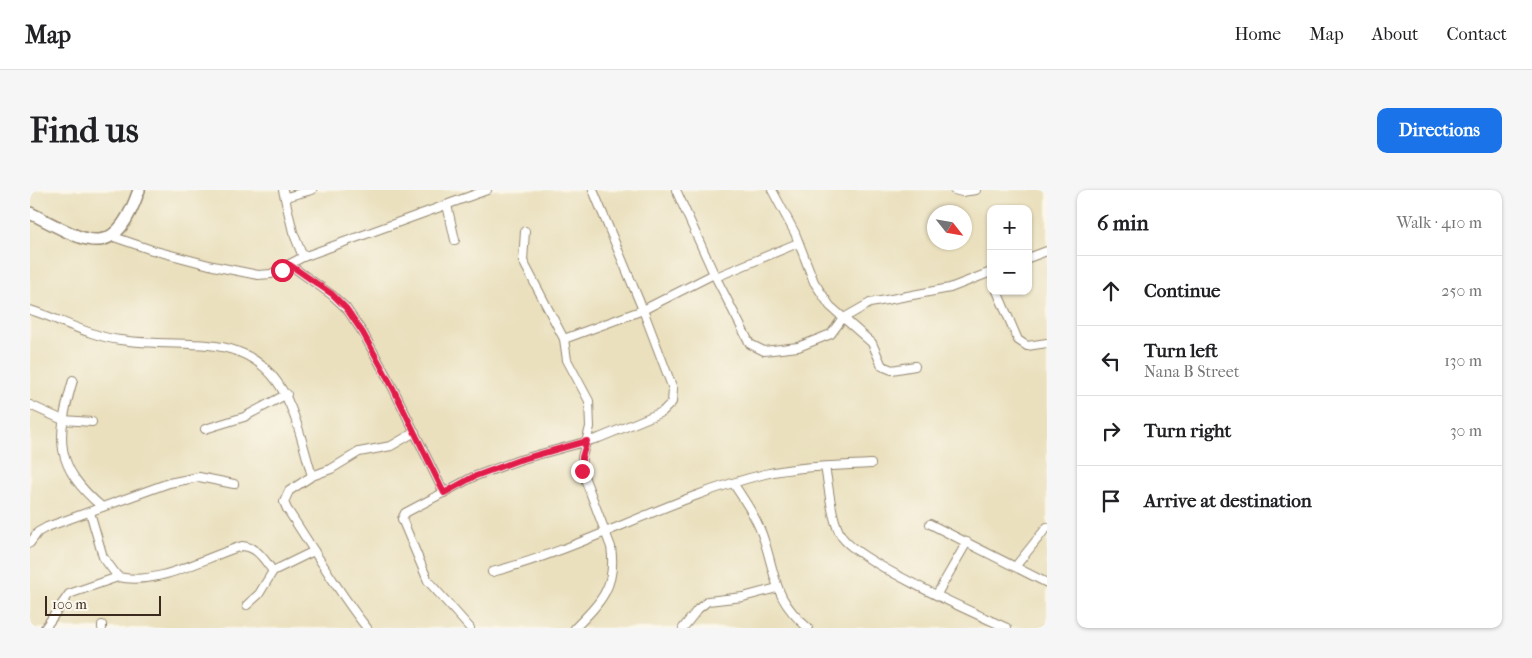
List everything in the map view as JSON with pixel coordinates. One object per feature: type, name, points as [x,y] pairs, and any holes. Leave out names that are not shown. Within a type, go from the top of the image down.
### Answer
[{"type":"street","points":[[30,213],[80,239],[92,241],[111,236],[126,222],[139,190]]},
{"type":"street","points":[[303,257],[293,232],[285,194],[312,190]]},
{"type":"street","points":[[111,236],[172,256],[258,275],[270,274],[303,257],[487,190]]},
{"type":"street","points":[[470,628],[428,581],[402,519],[405,513],[473,477],[510,463],[599,438],[662,412],[672,402],[673,389],[643,310],[593,190]]},
{"type":"street","points":[[676,190],[715,276],[750,344],[760,350],[782,350],[818,340],[830,334],[842,319],[870,303],[950,288],[987,276]]},
{"type":"street","points":[[772,190],[798,243],[814,282],[830,306],[842,319],[872,343],[885,369],[892,370],[915,366]]},
{"type":"street","points":[[954,190],[962,192],[976,190]]},
{"type":"street","points":[[447,205],[455,240]]},
{"type":"street","points":[[525,231],[523,261],[564,339],[567,360],[589,401],[590,428],[582,457],[582,471],[605,531],[613,560],[610,584],[590,613],[575,628]]},
{"type":"street","points":[[564,339],[643,310],[715,276],[798,243]]},
{"type":"street","points":[[1032,257],[1047,251]]},
{"type":"street","points":[[290,265],[332,294],[346,308],[363,333],[415,432],[444,493]]},
{"type":"street","points":[[999,295],[1018,340],[1027,346],[1047,343]]},
{"type":"street","points":[[30,310],[71,326],[120,340],[208,345],[239,351],[257,362],[277,380],[287,394],[312,476]]},
{"type":"street","points":[[73,380],[63,420],[63,454],[67,468],[76,481],[102,507]]},
{"type":"street","points":[[205,429],[244,417],[287,394]]},
{"type":"street","points":[[30,404],[63,420],[92,422]]},
{"type":"street","points":[[367,628],[343,598],[329,572],[287,510],[284,502],[289,491],[312,476],[331,469],[359,452],[391,446],[415,432]]},
{"type":"street","points":[[492,572],[529,563],[605,531],[733,483],[804,467],[871,464]]},
{"type":"street","points":[[825,467],[837,523],[845,542],[863,554],[937,594],[1006,628]]},
{"type":"street","points":[[30,543],[38,532],[169,483],[199,477],[234,484]]},
{"type":"street","points":[[733,483],[748,505],[764,539],[777,588],[784,603],[808,628]]},
{"type":"street","points":[[90,512],[103,557],[118,577]]},
{"type":"street","points":[[930,524],[1047,583]]},
{"type":"street","points":[[30,526],[38,532]]},
{"type":"street","points":[[1015,567],[1047,527]]},
{"type":"street","points":[[937,594],[967,542]]},
{"type":"street","points":[[45,628],[69,594],[118,577],[140,580],[182,568],[242,546],[250,547],[257,551],[273,571]]},
{"type":"street","points":[[247,605],[259,594],[273,571],[314,551]]},
{"type":"street","points":[[683,628],[698,609],[708,601],[743,597],[777,588]]},
{"type":"route","points":[[282,270],[290,265],[332,294],[346,308],[363,333],[393,388],[444,493],[473,477],[519,460],[587,441],[582,457],[582,471]]}]
